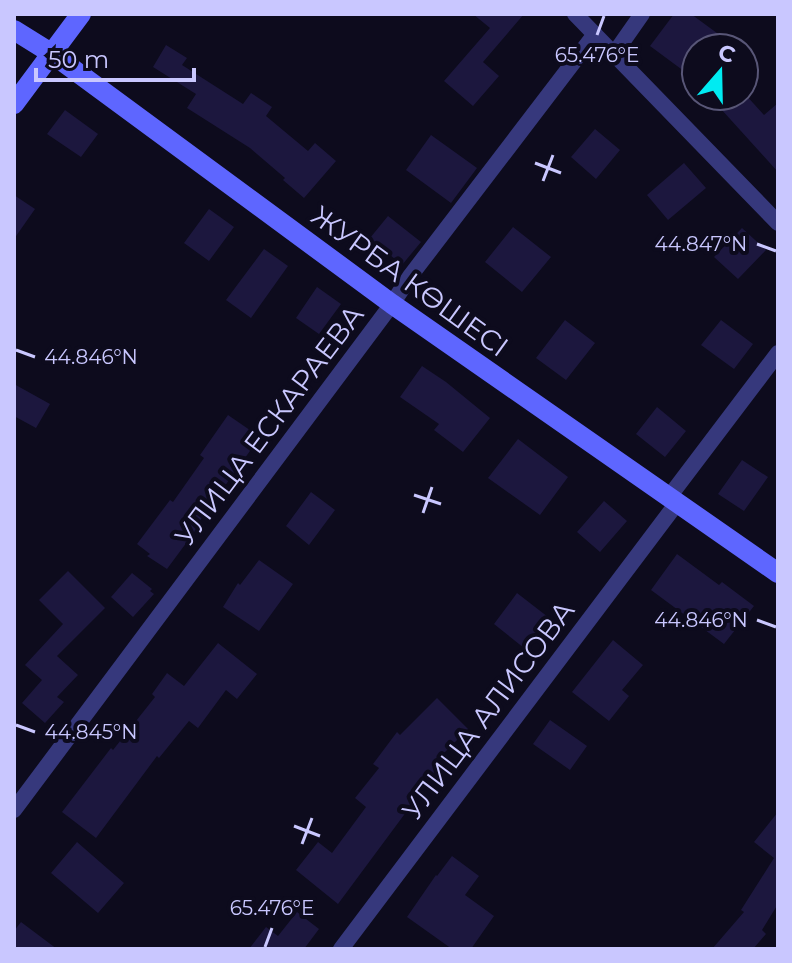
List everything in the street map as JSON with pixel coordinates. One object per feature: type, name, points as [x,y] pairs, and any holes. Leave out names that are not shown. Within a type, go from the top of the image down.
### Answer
[{"type":"street","points":[[14,104],[81,14]]},
{"type":"street","points":[[575,14],[778,223]]},
{"type":"street","points":[[614,54],[642,14]]},
{"type":"street","name":"ЖУРБА КӨШЕСІ","points":[[14,30],[51,53],[392,304],[778,573]]},
{"type":"street","name":"УЛИЦА ЕСКАРАЕВА","points":[[14,810],[411,275],[595,34]]},
{"type":"street","name":"УЛИЦА АЛИСОВА","points":[[341,949],[778,353]]},
{"type":"building","points":[[473,14],[524,14],[483,62],[499,76],[473,106],[444,81],[490,28]]},
{"type":"building","points":[[674,14],[691,14],[716,32],[680,32],[680,68],[650,46]]},
{"type":"building","points":[[166,45],[187,58],[182,65],[243,104],[251,93],[272,107],[266,116],[308,151],[315,143],[336,161],[304,198],[250,148],[187,108],[196,94],[153,67]]},
{"type":"building","points":[[778,103],[778,172],[724,112],[760,111],[764,115]]},
{"type":"building","points":[[65,110],[98,134],[81,157],[47,134]]},
{"type":"building","points":[[595,129],[620,150],[596,179],[571,157]]},
{"type":"building","points":[[431,135],[477,168],[451,203],[406,170]]},
{"type":"building","points":[[684,163],[706,188],[668,220],[647,195]]},
{"type":"building","points":[[14,195],[35,209],[14,239]]},
{"type":"building","points":[[209,209],[234,227],[209,261],[184,243]]},
{"type":"building","points":[[388,216],[421,242],[402,265],[370,238]]},
{"type":"building","points":[[513,227],[551,257],[522,292],[485,262]]},
{"type":"building","points":[[742,228],[766,250],[738,279],[714,257]]},
{"type":"building","points":[[264,249],[288,266],[251,318],[226,300]]},
{"type":"building","points":[[317,287],[341,304],[319,334],[296,318]]},
{"type":"building","points":[[565,320],[595,343],[566,380],[536,358]]},
{"type":"building","points":[[721,320],[753,344],[734,369],[701,345]]},
{"type":"building","points":[[422,366],[490,418],[463,452],[434,430],[439,424],[400,397]]},
{"type":"building","points":[[14,384],[50,404],[36,428],[14,416]]},
{"type":"building","points":[[657,407],[686,431],[665,457],[636,434]]},
{"type":"building","points":[[228,415],[260,437],[167,569],[147,556],[150,554],[137,544],[170,500],[173,502],[204,458],[200,455]]},
{"type":"building","points":[[518,439],[568,477],[540,515],[488,478]]},
{"type":"building","points":[[742,460],[768,477],[744,511],[718,494]]},
{"type":"building","points":[[311,492],[335,510],[309,545],[286,526]]},
{"type":"building","points":[[604,501],[627,521],[600,552],[577,532]]},
{"type":"building","points":[[677,554],[754,606],[724,644],[651,590]]},
{"type":"building","points":[[259,560],[293,584],[259,631],[223,607],[238,583],[240,585]]},
{"type":"building","points":[[68,571],[105,608],[57,656],[78,675],[57,697],[64,702],[45,723],[22,703],[42,680],[25,665],[63,624],[39,600]]},
{"type":"building","points":[[132,573],[154,594],[133,617],[111,597]]},
{"type":"building","points":[[517,593],[548,617],[524,648],[494,624]]},
{"type":"building","points":[[613,640],[643,665],[622,690],[629,696],[609,721],[572,692]]},
{"type":"building","points":[[218,643],[257,674],[237,699],[226,690],[198,728],[189,721],[159,758],[157,756],[96,838],[62,812],[155,697],[152,694],[167,673],[184,686]]},
{"type":"building","points":[[437,698],[468,729],[436,761],[441,765],[338,904],[296,870],[318,842],[332,853],[366,807],[355,798],[379,768],[373,764],[397,732],[400,735]]},
{"type":"building","points":[[550,720],[587,746],[570,770],[533,744]]},
{"type":"building","points":[[778,812],[778,904],[762,930],[766,934],[753,949],[712,949],[744,912],[741,910],[774,858],[754,842]]},
{"type":"building","points":[[77,842],[124,883],[98,913],[51,873]]},
{"type":"building","points":[[452,856],[479,876],[465,895],[494,916],[471,949],[452,949],[407,917]]},
{"type":"building","points":[[297,912],[319,929],[304,949],[249,949],[266,927],[278,936]]},
{"type":"building","points":[[21,922],[57,949],[14,949],[14,931]]}]
